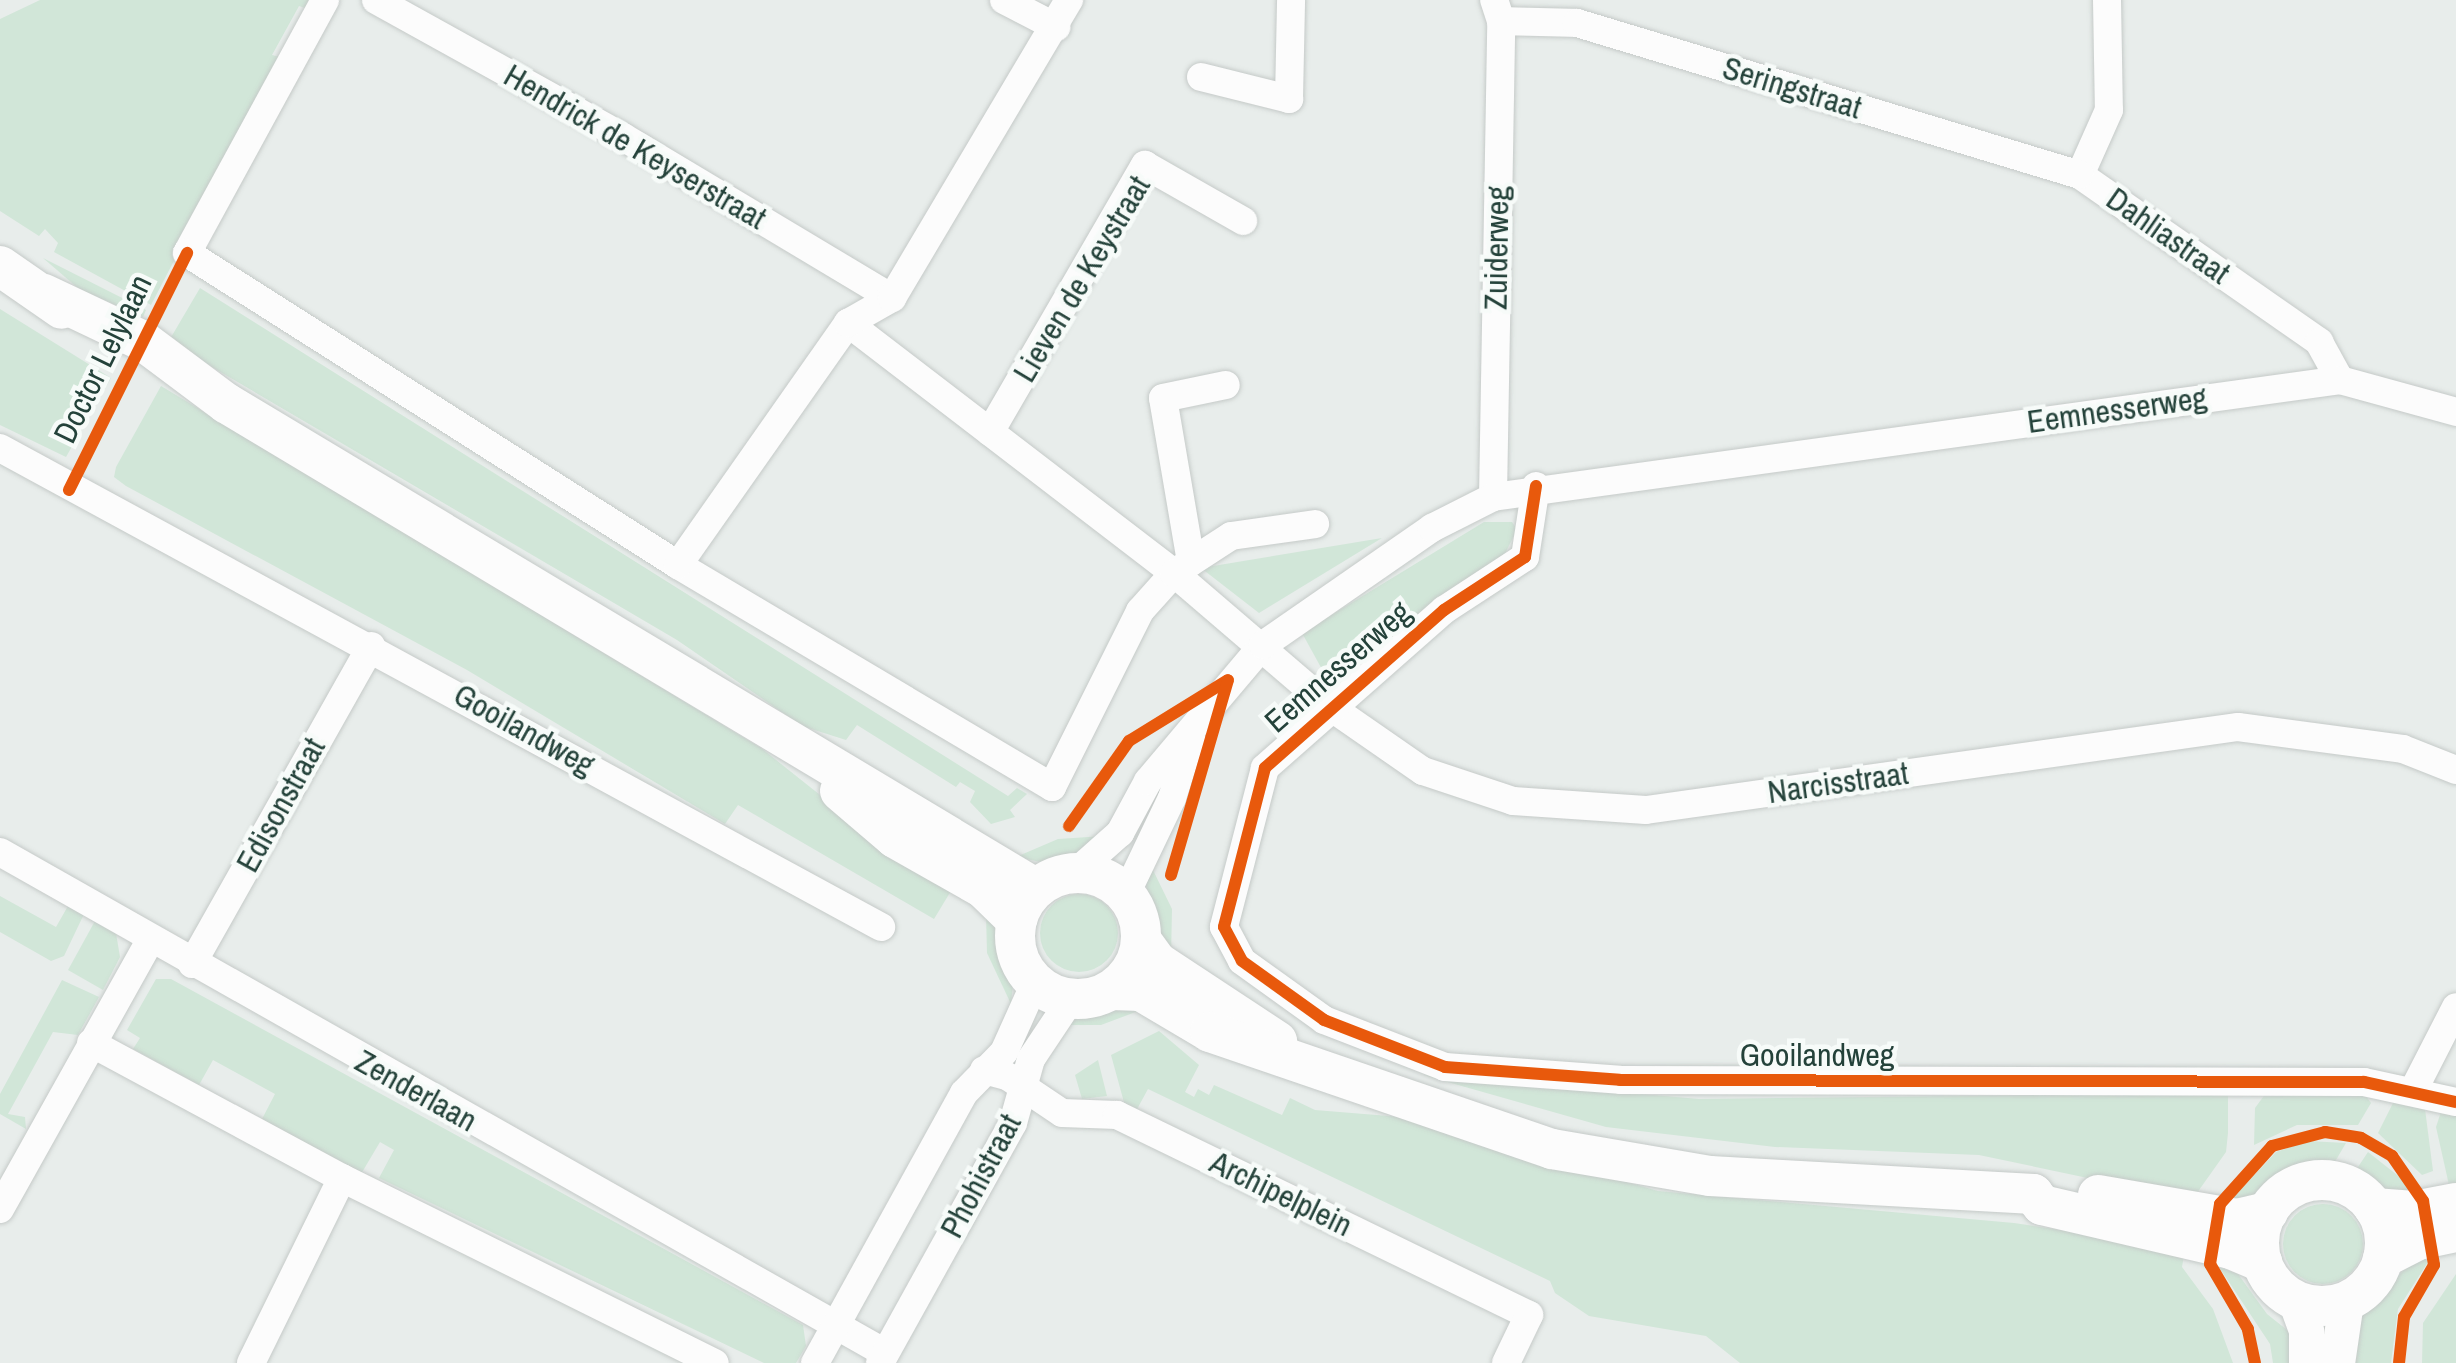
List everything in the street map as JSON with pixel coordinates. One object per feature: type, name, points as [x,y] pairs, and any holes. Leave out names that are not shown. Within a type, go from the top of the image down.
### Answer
[{"type":"main road","points":[[0,266],[44,294],[130,363],[226,403],[776,736],[1026,904]]},
{"type":"main road","points":[[1317,1070],[1157,962],[1141,940],[1126,894],[1112,882],[1076,872],[1026,904],[1015,946],[1035,983],[1072,1000],[1112,990],[1141,991],[1210,1032],[1317,1070],[1552,1149],[1710,1176],[2033,1194],[2044,1185],[2237,1219],[2268,1212],[2297,1186],[2323,1181],[2347,1186],[2374,1208],[2384,1232],[2383,1258],[2366,1288],[2346,1301],[2320,1306],[2295,1300],[2262,1262],[2042,1204],[2033,1194]]},
{"type":"main road","points":[[1112,990],[1132,968],[1141,940]]},
{"type":"main road","points":[[2374,1208],[2414,1212],[2456,1203]]},
{"type":"main road","points":[[2262,1262],[2260,1236],[2268,1212]]},
{"type":"main road","points":[[2383,1258],[2418,1240],[2456,1232]]},
{"type":"street","name":"Doctor Lelylaan","points":[[325,0],[187,253],[678,564]]},
{"type":"street","name":"Hendrick de Keyserstraat","points":[[376,0],[623,137],[892,298]]},
{"type":"street","points":[[1004,0],[1056,27]]},
{"type":"street","points":[[1069,0],[892,298],[848,323],[678,564],[1052,787],[1140,612],[1182,568],[1231,536],[1314,524]]},
{"type":"street","points":[[1202,78],[1290,99],[1291,0]]},
{"type":"street","name":"Dahliastraat","points":[[2107,0],[2110,110],[2080,175],[2319,342],[2340,380]]},
{"type":"street","name":"Seringstraat","points":[[1498,11],[1578,23],[2080,175]]},
{"type":"street","name":"Zuiderweg","points":[[1493,497],[1498,11]]},
{"type":"street","name":"Lieven de Keystraat","points":[[990,432],[1144,165],[1243,220]]},
{"type":"street","points":[[848,323],[990,432],[1182,568],[1262,645]]},
{"type":"street","name":"Eemnesserweg","points":[[1076,872],[1120,832],[1148,781],[1262,645],[1432,528],[1493,497],[1536,486],[2340,380],[2456,412]]},
{"type":"street","points":[[1182,568],[1163,398],[1226,385]]},
{"type":"street","name":"Doctor Lelylaan","points":[[0,448],[69,490]]},
{"type":"street","name":"Eemnesserweg","points":[[1224,927],[1266,768],[1329,706],[1444,610],[1525,556],[1536,486]]},
{"type":"street","name":"Gooilandweg","points":[[69,490],[78,488],[881,927]]},
{"type":"street","name":"Narcisstraat","points":[[1262,645],[1329,706],[1423,772],[1512,801],[1646,810],[2238,727],[2403,750],[2456,770]]},
{"type":"street","name":"Edisonstraat","points":[[192,964],[370,646]]},
{"type":"street","name":"Eemnesserweg","points":[[1126,894],[1172,798],[1196,722]]},
{"type":"street","name":"Zenderlaan","points":[[0,852],[150,941],[835,1326],[883,1358]]},
{"type":"street","name":"Gooilandweg","points":[[1224,927],[1242,961],[1324,1020],[1445,1067],[1638,1081],[2364,1082],[2456,1102]]},
{"type":"street","points":[[0,1209],[150,941]]},
{"type":"street","name":"Phohistraat","points":[[815,1363],[964,1093],[1004,1052],[1035,983]]},
{"type":"street","name":"Phohistraat","points":[[883,1358],[1013,1123],[1031,1059],[1072,1000]]},
{"type":"street","points":[[2413,1091],[2456,1008]]},
{"type":"street","points":[[91,1043],[342,1178],[715,1363]]},
{"type":"street","name":"Archipelplein","points":[[984,1070],[1062,1113],[1117,1115],[1528,1316],[1506,1363]]},
{"type":"street","points":[[250,1363],[342,1178]]},
{"type":"street","points":[[2295,1300],[2306,1331],[2306,1363]]},
{"type":"street","points":[[2337,1363],[2346,1301]]},
{"type":"green space","points":[[40,0],[316,0],[311,10],[299,6],[272,55],[280,57],[151,305],[54,252],[58,243],[45,229],[39,236],[0,211],[0,19]]},
{"type":"green space","points":[[43,258],[146,310],[143,317],[79,289]]},
{"type":"green space","points":[[200,288],[1008,796],[1017,788],[1027,794],[1010,810],[1015,817],[991,824],[970,802],[975,791],[960,782],[956,787],[857,725],[846,740],[802,726],[677,640],[212,367],[170,339]]},
{"type":"green space","points":[[0,309],[111,378],[66,457],[0,425]]},
{"type":"green space","points":[[161,386],[761,748],[849,818],[957,881],[934,919],[738,805],[725,824],[467,670],[126,486],[114,477],[116,467]]},
{"type":"green space","points":[[1484,522],[1512,522],[1517,529],[1505,554],[1329,682],[1302,633]]},
{"type":"green space","points":[[1382,538],[1259,613],[1201,568]]},
{"type":"green space","points":[[1104,836],[1079,855],[1041,862],[1016,857],[1058,839]]},
{"type":"green space","points":[[1151,866],[1172,909],[1171,957],[1158,939],[1146,885]]},
{"type":"green space","points":[[1079,894],[1094,897],[1106,906],[1115,918],[1115,948],[1106,960],[1094,969],[1079,972],[1064,969],[1052,960],[1043,948],[1040,933],[1043,918],[1052,906],[1064,897]]},
{"type":"green space","points":[[0,896],[56,927],[68,906],[84,914],[64,956],[51,961],[0,932]]},
{"type":"green space","points":[[986,914],[998,917],[1014,974],[1011,1004],[987,953]]},
{"type":"green space","points":[[95,921],[116,933],[120,957],[103,990],[68,970]]},
{"type":"green space","points":[[156,979],[171,979],[803,1325],[806,1346],[796,1363],[764,1363],[379,1178],[394,1150],[380,1142],[361,1174],[262,1119],[275,1094],[213,1060],[199,1085],[133,1049],[140,1038],[127,1030]]},
{"type":"green space","points":[[62,980],[99,997],[78,1035],[53,1032],[8,1114],[25,1117],[26,1129],[0,1114],[0,1094]]},
{"type":"green space","points":[[1111,1003],[1141,1010],[1101,1025],[1063,1025]]},
{"type":"green space","points":[[1159,1031],[1199,1065],[1185,1092],[1194,1097],[1198,1089],[1209,1095],[1214,1085],[1282,1115],[1290,1098],[1315,1110],[1401,1117],[1658,1191],[2014,1223],[2185,1249],[2182,1267],[2213,1309],[2233,1363],[1740,1363],[1706,1336],[1589,1316],[1555,1293],[1550,1281],[1148,1089],[1136,1111],[1125,1106],[1111,1055]]},
{"type":"green space","points":[[1098,1060],[1107,1096],[1082,1099],[1075,1075]]},
{"type":"green space","points":[[1423,1075],[1699,1099],[2228,1093],[2228,1133],[2226,1152],[2192,1200],[1979,1155],[1775,1147],[1606,1127]]},
{"type":"green space","points":[[2266,1093],[2366,1096],[2371,1103],[2358,1125],[2297,1125],[2254,1145],[2255,1108]]},
{"type":"green space","points":[[2394,1101],[2425,1109],[2433,1171],[2422,1175],[2378,1133]]},
{"type":"green space","points":[[2441,1112],[2456,1116],[2456,1193],[2451,1194],[2436,1127]]},
{"type":"green space","points":[[2308,1141],[2346,1143],[2333,1165],[2288,1173],[2255,1204],[2231,1200],[2276,1152]]},
{"type":"green space","points":[[2368,1152],[2406,1182],[2413,1200],[2384,1195],[2354,1173]]},
{"type":"green space","points":[[2323,1204],[2338,1207],[2351,1216],[2360,1229],[2360,1259],[2351,1272],[2338,1281],[2323,1284],[2308,1281],[2295,1272],[2286,1259],[2283,1244],[2286,1229],[2295,1216],[2308,1207]]},
{"type":"green space","points":[[2422,1253],[2428,1262],[2398,1309],[2391,1363],[2345,1363],[2357,1315]]},
{"type":"green space","points":[[2219,1267],[2238,1274],[2267,1314],[2297,1338],[2296,1363],[2273,1363],[2270,1344]]},
{"type":"green space","points":[[2456,1274],[2456,1363],[2422,1363],[2423,1323]]},
{"type":"cycle path","points":[[69,490],[187,253]]},
{"type":"cycle path","points":[[1536,486],[1525,557],[1444,610],[1265,768],[1224,927],[1242,961],[1324,1020],[1445,1067],[1620,1080],[2364,1082],[2456,1102]]},
{"type":"cycle path","points":[[1069,826],[1129,741],[1228,680]]},
{"type":"cycle path","points":[[1171,875],[1228,680]]},
{"type":"cycle path","points":[[2255,1363],[2248,1329],[2210,1264],[2220,1204],[2272,1146],[2325,1132],[2361,1138],[2392,1156],[2423,1201],[2434,1265],[2404,1317],[2399,1363]]}]
